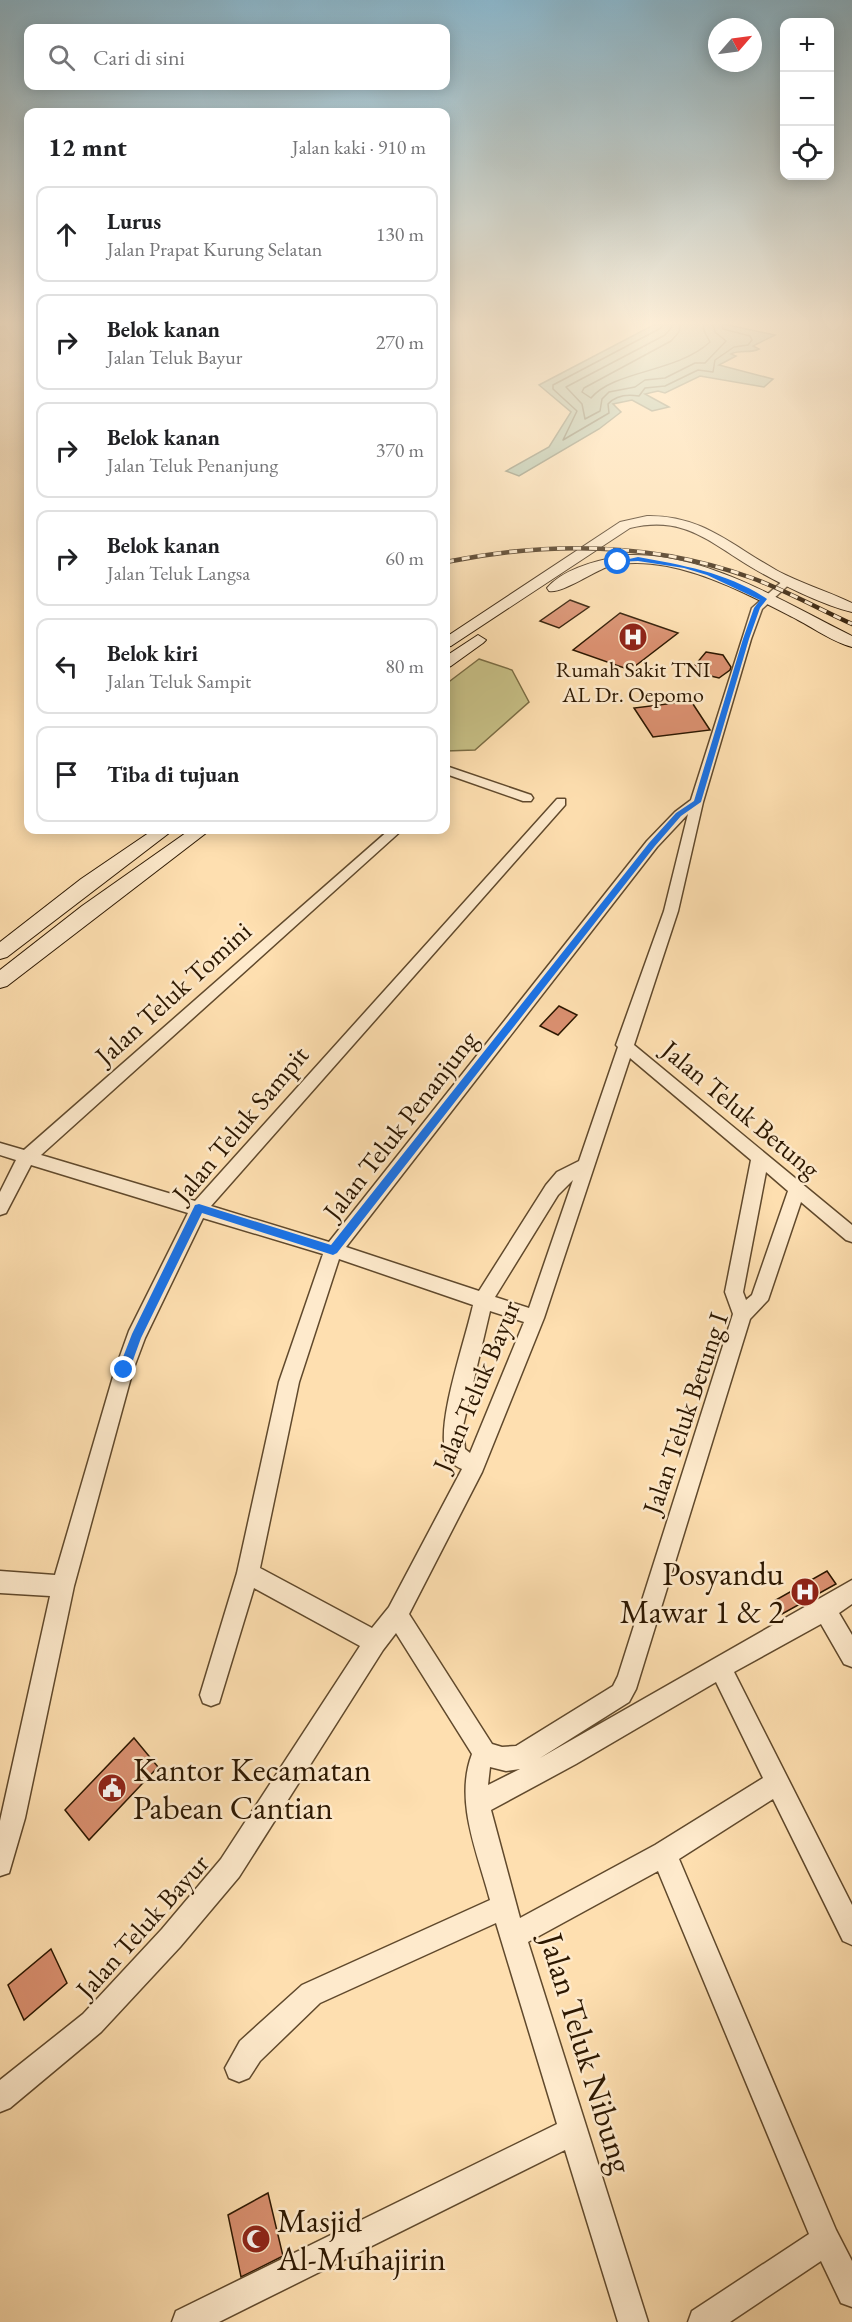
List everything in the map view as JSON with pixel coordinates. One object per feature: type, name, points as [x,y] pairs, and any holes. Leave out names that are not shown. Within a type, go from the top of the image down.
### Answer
[{"type":"street","points":[[450,640],[625,525],[651,520],[699,528],[749,560],[852,608]]},
{"type":"street","points":[[581,553],[638,559],[709,574],[852,642]]},
{"type":"street","points":[[450,660],[564,582],[590,569],[638,559]]},
{"type":"street","name":"Jalan Teluk Bayur","points":[[0,2098],[93,2023],[171,1938],[230,1868],[375,1642],[397,1616],[475,1464],[535,1318],[624,1045],[671,911],[697,802],[746,639],[757,608],[764,599],[789,580]]},
{"type":"street","points":[[450,771],[527,798]]},
{"type":"street","points":[[450,781],[458,774]]},
{"type":"street","name":"Jalan Teluk Sampit","points":[[0,1864],[13,1818],[63,1586],[124,1370],[136,1337],[199,1208],[561,802]]},
{"type":"street","name":"Jalan Teluk Penanjung","points":[[212,1695],[248,1573],[289,1382],[333,1250],[652,844],[673,820],[697,802]]},
{"type":"street","points":[[0,952],[88,883],[158,834]]},
{"type":"street","points":[[0,981],[88,910],[195,834]]},
{"type":"street","name":"Jalan Teluk Tomini","points":[[0,1208],[26,1158],[391,834]]},
{"type":"street","name":"Jalan Teluk Betung","points":[[624,1045],[852,1235]]},
{"type":"street","points":[[0,1149],[333,1250],[535,1318]]},
{"type":"street","points":[[742,1314],[734,1292],[760,1158]]},
{"type":"street","points":[[475,1464],[459,1458],[455,1452],[453,1426],[484,1299],[552,1190],[563,1177],[585,1166]]},
{"type":"street","name":"Jalan Teluk Betung I","points":[[484,1752],[506,1760],[520,1757],[621,1694],[628,1682],[633,1659],[742,1314],[759,1300],[797,1189]]},
{"type":"street","points":[[248,1573],[375,1642]]},
{"type":"street","points":[[0,1582],[63,1586]]},
{"type":"street","points":[[477,1804],[535,1775],[720,1667],[825,1610],[852,1592]]},
{"type":"street","points":[[825,1610],[852,1656]]},
{"type":"street","points":[[397,1616],[484,1752]]},
{"type":"street","points":[[720,1667],[852,1932]]},
{"type":"street","name":"Jalan Teluk Nibung","points":[[484,1752],[476,1774],[477,1804],[504,1907],[515,1935],[633,2322]]},
{"type":"street","points":[[515,1935],[664,1854],[779,1782]]},
{"type":"street","points":[[664,1854],[826,2240],[852,2292]]},
{"type":"street","points":[[239,2068],[250,2051],[311,1994],[504,1907]]},
{"type":"street","points":[[187,2322],[575,2130]]},
{"type":"street","points":[[703,2322],[826,2240]]},
{"type":"shaded area","points":[[479,659],[512,670],[529,702],[475,750],[450,751],[450,681]]},
{"type":"water","points":[[561,428],[600,428],[519,476],[506,471],[549,447]]},
{"type":"building","points":[[570,600],[589,607],[559,628],[540,621]]},
{"type":"building","name":"Rumah Sakit TNI AL Dr. Oepomo","points":[[620,613],[678,633],[630,670],[573,650]]},
{"type":"building","points":[[706,652],[723,655],[731,667],[730,670],[719,678],[690,671]]},
{"type":"building","points":[[691,701],[710,730],[653,737],[634,708]]},
{"type":"building","points":[[559,1006],[577,1015],[558,1035],[540,1026]]},
{"type":"building","name":"Posyandu Mawar 1 & 2","points":[[827,1571],[836,1584],[782,1614],[774,1601]]},
{"type":"building","name":"Kantor Kecamatan Pabean Cantian","points":[[134,1738],[158,1767],[89,1840],[65,1810]]},
{"type":"building","points":[[51,1949],[67,1983],[24,2020],[8,1985]]},
{"type":"building","name":"Masjid Al-Muhajirin","points":[[268,2193],[283,2256],[241,2277],[228,2215]]},
{"type":"railway","points":[[450,561],[485,555],[562,548],[639,552],[677,557],[752,578],[852,624]]},
{"type":"place","name":"Rumah Sakit TNI AL Dr. Oepomo","points":[[633,637]]},
{"type":"place","name":"Posyandu Mawar 1 & 2","points":[[805,1592]]},
{"type":"place","name":"Kantor Kecamatan Pabean Cantian","points":[[112,1788]]},
{"type":"place","name":"Masjid Al-Muhajirin","points":[[256,2239]]},
{"type":"route","points":[[124,1370],[136,1337],[199,1208],[333,1250],[618,891],[652,844],[668,825],[697,802],[746,639],[757,608],[764,599],[709,574],[685,567],[638,559],[618,562]]}]
